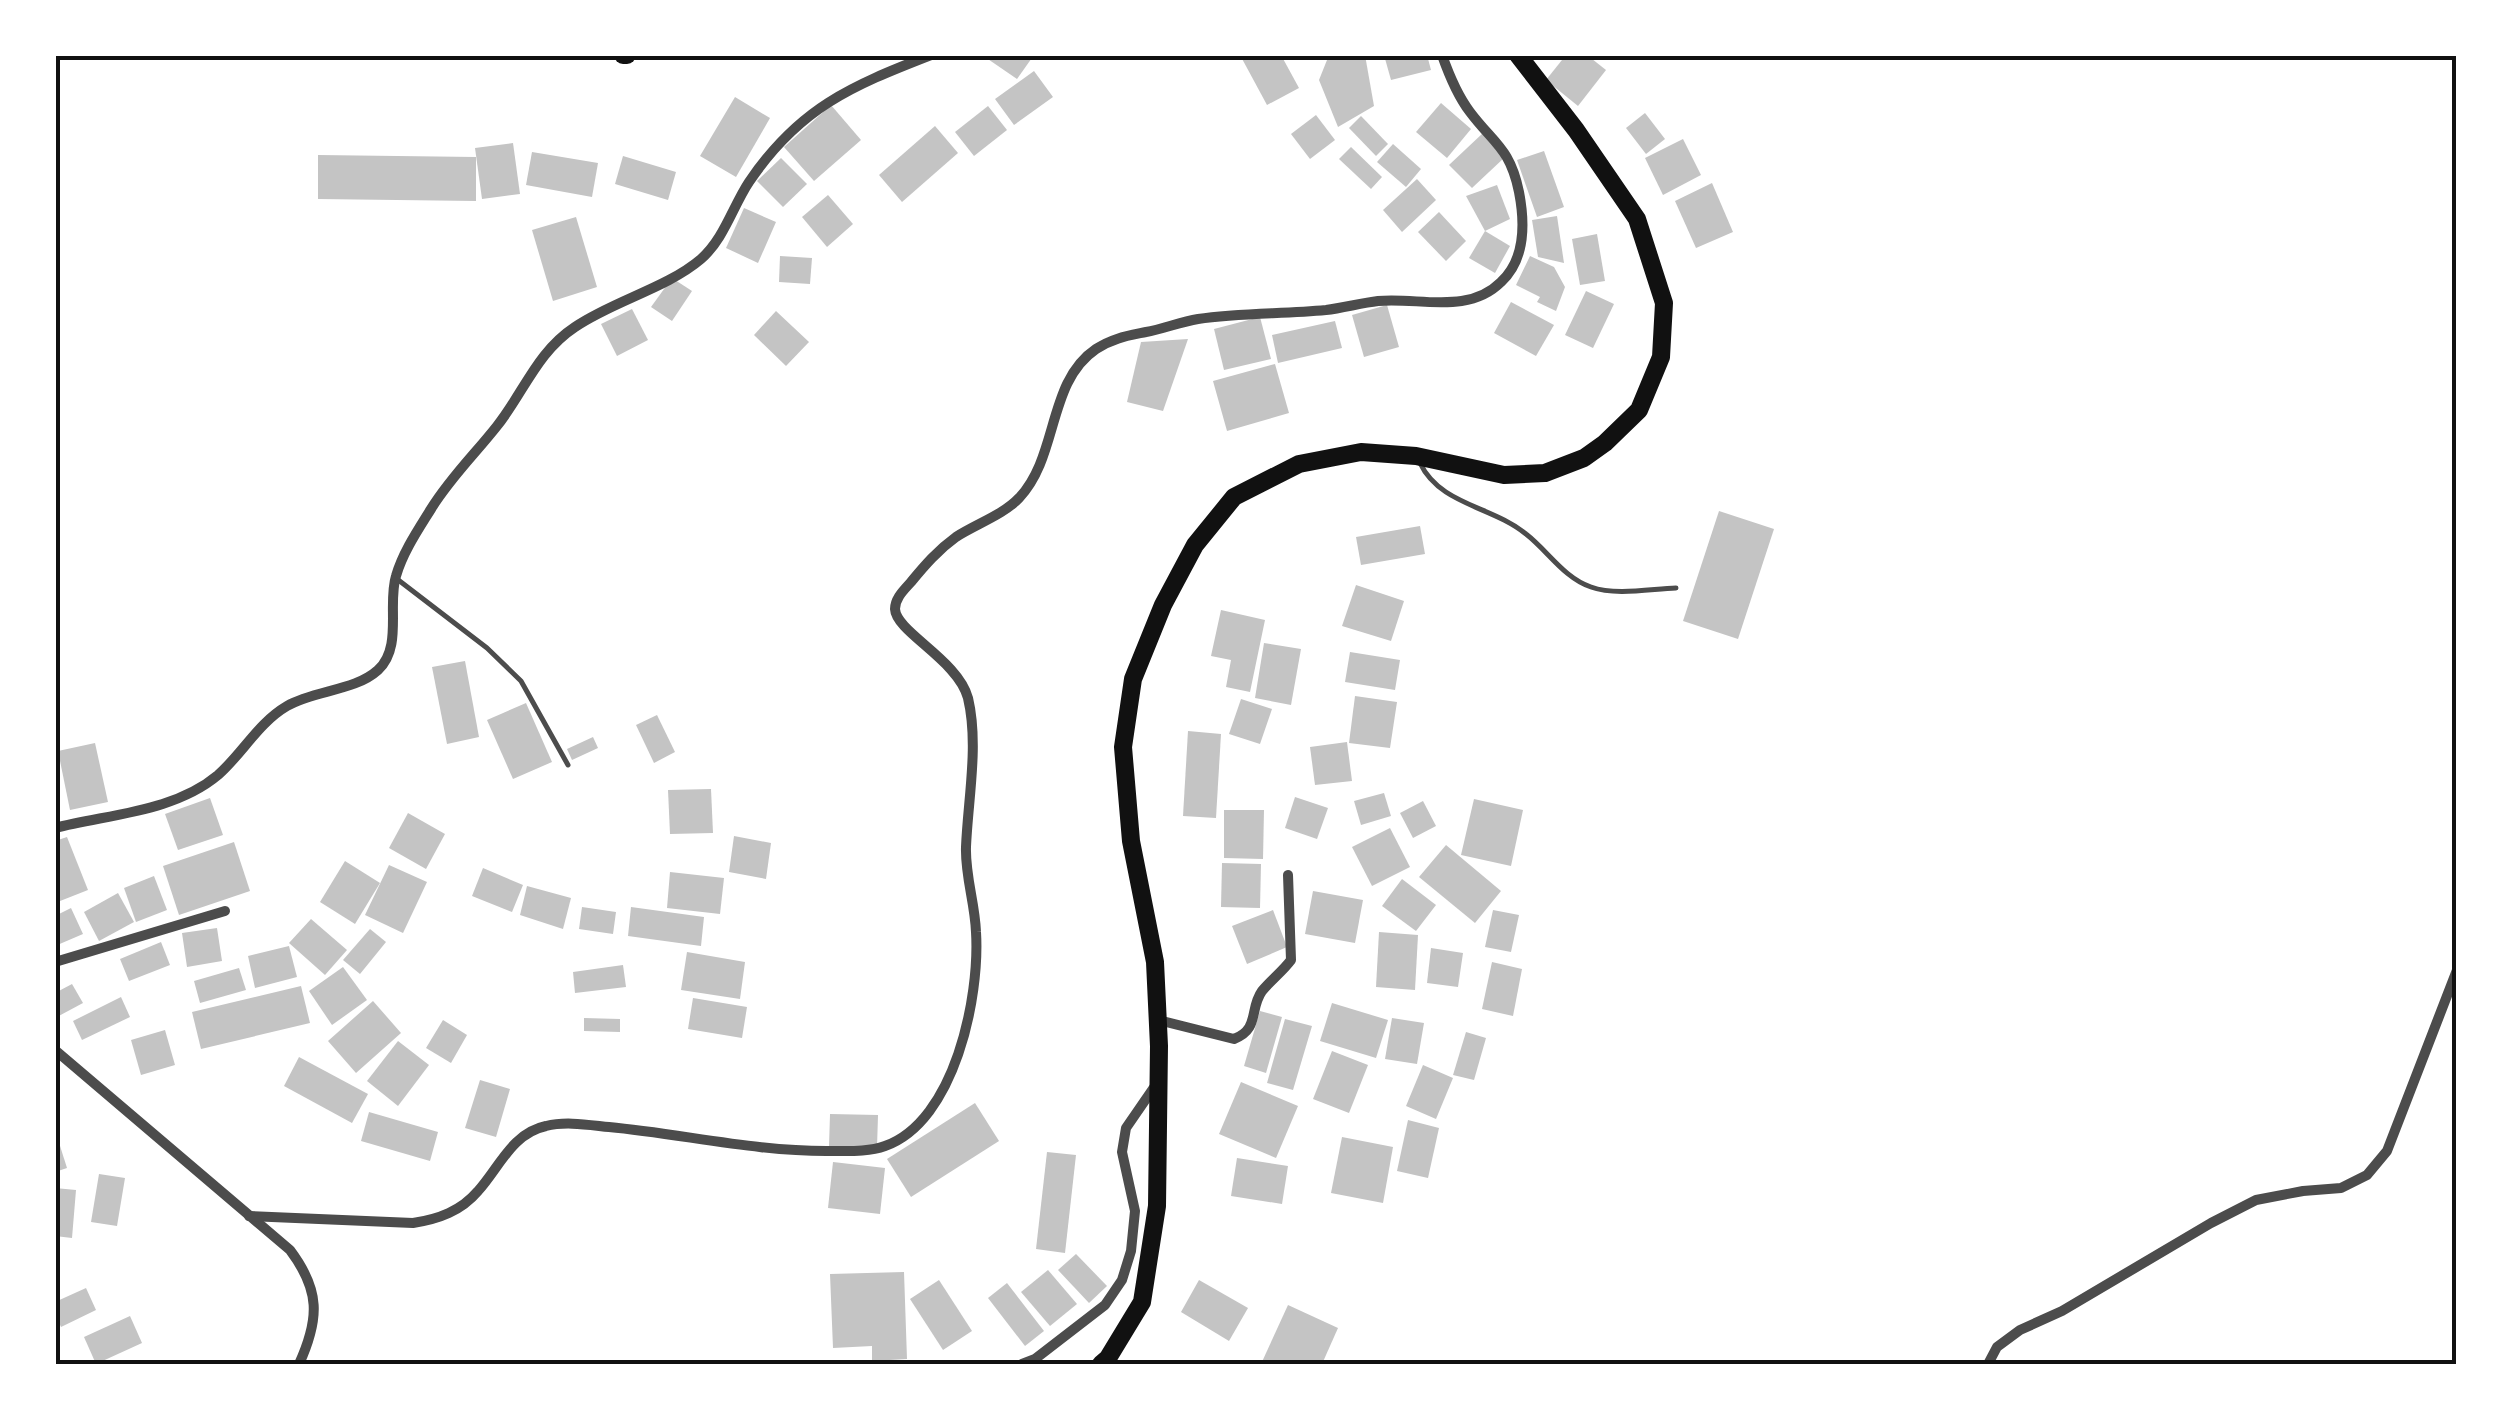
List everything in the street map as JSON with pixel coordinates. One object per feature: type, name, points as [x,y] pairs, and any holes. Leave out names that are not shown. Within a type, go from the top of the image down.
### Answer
[{"type":"highway","points":[[1101,1364],[1142,1302],[1157,1206],[1158,1020],[1154,962],[1131,841],[1123,747],[1133,679],[1162,605],[1195,544],[1234,497],[1299,464],[1360,452],[1416,456],[1504,475],[1545,473],[1584,458],[1639,410],[1661,357],[1664,304],[1636,219],[1576,130],[1518,55]]},
{"type":"street","points":[[55,828],[166,804],[195,792],[220,773],[268,719],[314,694],[360,680],[378,670],[389,655],[395,577],[406,550],[456,472],[498,424],[554,342],[578,325],[703,258],[748,183],[783,137],[827,101],[930,55]]},
{"type":"street","points":[[248,1216],[413,1223],[436,1220],[459,1208],[479,1190],[519,1139],[540,1126],[564,1123],[639,1130],[805,1151],[886,1146],[914,1128],[940,1098],[952,1072],[975,974],[976,930],[966,850],[971,731],[968,698],[960,678],[898,619],[898,597],[935,553],[1017,501],[1037,474],[1069,377],[1090,353],[1116,337],[1194,320],[1330,310],[1382,300],[1447,303],[1478,297],[1500,284],[1516,262],[1523,234],[1511,162],[1464,102],[1442,55]]},
{"type":"street","points":[[1158,1020],[1234,1039],[1246,1035],[1252,1028],[1259,994],[1291,960],[1288,875]]},
{"type":"street","points":[[55,962],[225,911]]},
{"type":"street","points":[[1988,1364],[1997,1347],[2020,1330],[2062,1311],[2256,1200],[2341,1188],[2367,1175],[2387,1151],[2457,970]]},
{"type":"street","points":[[55,1050],[290,1250],[307,1272],[315,1304],[311,1337],[299,1364]]},
{"type":"street","points":[[1022,1364],[1034,1360],[1105,1305],[1122,1280],[1131,1251],[1135,1211],[1122,1152],[1126,1128],[1158,1082]]},
{"type":"lane","points":[[1416,456],[1434,485],[1451,497],[1495,514],[1572,577],[1594,588],[1676,588]]},
{"type":"lane","points":[[395,577],[457,622],[521,682],[568,765]]},
{"type":"building","points":[[982,55],[1034,55],[1017,79]]},
{"type":"building","points":[[1240,55],[1281,55],[1299,88],[1267,105]]},
{"type":"building","points":[[1329,55],[1365,55],[1374,106],[1338,127],[1319,80]]},
{"type":"building","points":[[1384,55],[1427,55],[1431,70],[1391,80]]},
{"type":"building","points":[[1566,55],[1587,55],[1606,70],[1578,106],[1546,80]]},
{"type":"building","points":[[1034,71],[1053,97],[1014,125],[995,99]]},
{"type":"building","points":[[735,97],[770,118],[736,177],[700,156]]},
{"type":"building","points":[[1441,103],[1471,129],[1447,158],[1416,132]]},
{"type":"building","points":[[831,105],[861,140],[814,181],[784,147]]},
{"type":"building","points":[[988,106],[1007,130],[974,156],[955,132]]},
{"type":"building","points":[[1645,113],[1665,139],[1646,154],[1626,128]]},
{"type":"building","points":[[1316,115],[1335,140],[1310,159],[1291,134]]},
{"type":"building","points":[[1361,116],[1388,144],[1376,156],[1349,128]]},
{"type":"building","points":[[935,126],[958,153],[902,202],[879,175]]},
{"type":"building","points":[[1483,133],[1505,157],[1472,188],[1449,165]]},
{"type":"building","points":[[1683,139],[1701,175],[1663,195],[1645,158]]},
{"type":"building","points":[[513,143],[520,194],[482,199],[475,148]]},
{"type":"building","points":[[1393,144],[1421,169],[1406,187],[1377,162]]},
{"type":"building","points":[[1351,147],[1382,177],[1371,189],[1339,159]]},
{"type":"building","points":[[1544,151],[1564,207],[1537,217],[1517,160]]},
{"type":"building","points":[[532,152],[598,163],[592,197],[526,185]]},
{"type":"building","points":[[318,155],[476,157],[476,201],[318,199]]},
{"type":"building","points":[[623,156],[676,172],[668,200],[615,184]]},
{"type":"building","points":[[781,158],[807,184],[783,207],[757,181]]},
{"type":"building","points":[[1417,179],[1436,200],[1402,232],[1383,210]]},
{"type":"building","points":[[1712,183],[1733,232],[1696,248],[1675,201]]},
{"type":"building","points":[[1497,185],[1510,219],[1485,231],[1466,196]]},
{"type":"building","points":[[828,195],[853,224],[827,247],[802,217]]},
{"type":"building","points":[[744,208],[776,222],[758,263],[726,248]]},
{"type":"building","points":[[1439,212],[1466,241],[1446,261],[1418,232]]},
{"type":"building","points":[[1557,216],[1564,263],[1538,257],[1532,220]]},
{"type":"building","points":[[576,217],[597,287],[553,301],[532,230]]},
{"type":"building","points":[[1485,231],[1510,246],[1495,273],[1469,258]]},
{"type":"building","points":[[1597,234],[1605,281],[1580,285],[1572,239]]},
{"type":"building","points":[[780,256],[812,258],[810,284],[779,282]]},
{"type":"building","points":[[1530,256],[1554,267],[1565,287],[1556,311],[1537,302],[1540,297],[1516,285]]},
{"type":"building","points":[[672,278],[692,291],[672,321],[651,307]]},
{"type":"building","points":[[1586,291],[1614,304],[1593,348],[1565,335]]},
{"type":"building","points":[[1511,302],[1554,325],[1536,356],[1494,333]]},
{"type":"building","points":[[1387,305],[1399,347],[1364,357],[1352,315]]},
{"type":"building","points":[[632,309],[648,340],[617,356],[601,324]]},
{"type":"building","points":[[776,311],[809,342],[786,366],[754,335]]},
{"type":"building","points":[[1260,317],[1271,359],[1224,370],[1214,329]]},
{"type":"building","points":[[1335,321],[1342,348],[1278,363],[1272,335]]},
{"type":"building","points":[[1188,339],[1163,411],[1127,402],[1141,342]]},
{"type":"building","points":[[1275,364],[1289,413],[1227,431],[1213,381]]},
{"type":"building","points":[[1719,511],[1774,529],[1738,639],[1683,621]]},
{"type":"building","points":[[1420,526],[1425,554],[1361,565],[1356,537]]},
{"type":"building","points":[[1356,585],[1404,601],[1391,641],[1342,626]]},
{"type":"building","points":[[1221,610],[1265,620],[1250,692],[1226,687],[1231,660],[1211,656]]},
{"type":"building","points":[[1264,643],[1301,649],[1291,705],[1255,698]]},
{"type":"building","points":[[1350,652],[1400,660],[1395,690],[1345,682]]},
{"type":"building","points":[[465,661],[479,737],[447,744],[432,667]]},
{"type":"building","points":[[1355,696],[1397,702],[1390,748],[1349,743]]},
{"type":"building","points":[[1241,699],[1272,709],[1260,744],[1229,734]]},
{"type":"building","points":[[526,703],[552,762],[513,779],[487,720]]},
{"type":"building","points":[[657,715],[675,752],[654,763],[636,725]]},
{"type":"building","points":[[1188,731],[1221,734],[1216,818],[1183,816]]},
{"type":"building","points":[[593,737],[598,748],[572,760],[567,749]]},
{"type":"building","points":[[1347,742],[1352,781],[1315,785],[1310,747]]},
{"type":"building","points":[[95,743],[108,802],[70,810],[58,751]]},
{"type":"building","points":[[711,789],[713,833],[670,834],[668,790]]},
{"type":"building","points":[[1384,793],[1391,816],[1361,825],[1354,801]]},
{"type":"building","points":[[1295,797],[1328,808],[1317,839],[1285,828]]},
{"type":"building","points":[[210,798],[223,835],[178,850],[165,814]]},
{"type":"building","points":[[1474,799],[1523,810],[1511,866],[1461,855]]},
{"type":"building","points":[[1423,801],[1436,826],[1413,838],[1400,813]]},
{"type":"building","points":[[1224,810],[1264,810],[1263,859],[1224,858]]},
{"type":"building","points":[[408,813],[445,834],[426,869],[389,848]]},
{"type":"building","points":[[1390,828],[1410,867],[1372,886],[1352,847]]},
{"type":"building","points":[[734,836],[771,843],[766,879],[729,872]]},
{"type":"building","points":[[67,837],[88,890],[55,903],[55,841]]},
{"type":"building","points":[[234,842],[250,891],[179,915],[163,866]]},
{"type":"building","points":[[1446,845],[1501,891],[1475,923],[1419,877]]},
{"type":"building","points":[[345,861],[380,883],[355,924],[320,902]]},
{"type":"building","points":[[1222,863],[1261,864],[1260,908],[1221,907]]},
{"type":"building","points":[[389,865],[427,882],[403,933],[365,915]]},
{"type":"building","points":[[483,868],[523,885],[512,912],[472,896]]},
{"type":"building","points":[[670,872],[724,878],[720,914],[667,908]]},
{"type":"building","points":[[154,876],[167,910],[136,922],[124,888]]},
{"type":"building","points":[[1402,879],[1436,905],[1416,931],[1382,906]]},
{"type":"building","points":[[527,886],[571,898],[563,929],[520,915]]},
{"type":"building","points":[[1313,891],[1363,900],[1355,943],[1305,934]]},
{"type":"building","points":[[118,893],[134,922],[99,941],[84,912]]},
{"type":"building","points":[[582,907],[616,912],[613,934],[579,929]]},
{"type":"building","points":[[631,907],[704,917],[701,946],[628,936]]},
{"type":"building","points":[[71,908],[83,934],[55,946],[55,916]]},
{"type":"building","points":[[1273,910],[1287,947],[1247,964],[1232,926]]},
{"type":"building","points":[[1493,910],[1519,915],[1511,952],[1485,947]]},
{"type":"building","points":[[311,919],[347,950],[325,975],[289,943]]},
{"type":"building","points":[[217,928],[222,961],[187,967],[182,933]]},
{"type":"building","points":[[370,929],[386,942],[360,974],[343,960]]},
{"type":"building","points":[[1379,932],[1418,935],[1415,990],[1376,987]]},
{"type":"building","points":[[161,942],[170,965],[129,981],[120,959]]},
{"type":"building","points":[[289,946],[297,977],[255,988],[248,956]]},
{"type":"building","points":[[1431,948],[1463,953],[1458,987],[1427,983]]},
{"type":"building","points":[[687,952],[745,962],[740,999],[681,990]]},
{"type":"building","points":[[1492,962],[1522,969],[1513,1016],[1482,1009]]},
{"type":"building","points":[[623,965],[626,987],[575,993],[573,972]]},
{"type":"building","points":[[343,967],[367,1000],[332,1025],[309,991]]},
{"type":"building","points":[[239,968],[246,990],[200,1003],[194,981]]},
{"type":"building","points":[[72,984],[83,1003],[55,1018],[55,993]]},
{"type":"building","points":[[301,986],[310,1023],[201,1049],[192,1012]]},
{"type":"building","points":[[121,997],[130,1017],[82,1040],[73,1021]]},
{"type":"building","points":[[693,998],[747,1007],[742,1038],[688,1029]]},
{"type":"building","points":[[373,1001],[401,1033],[356,1073],[328,1041]]},
{"type":"building","points":[[1332,1003],[1388,1020],[1376,1058],[1320,1041]]},
{"type":"building","points":[[1260,1011],[1282,1017],[1266,1073],[1244,1066]]},
{"type":"building","points":[[584,1018],[620,1019],[620,1032],[584,1031]]},
{"type":"building","points":[[1392,1018],[1424,1023],[1417,1064],[1385,1059]]},
{"type":"building","points":[[1285,1019],[1312,1026],[1293,1090],[1267,1083]]},
{"type":"building","points":[[443,1020],[467,1035],[451,1063],[426,1048]]},
{"type":"building","points":[[165,1030],[175,1065],[141,1075],[131,1040]]},
{"type":"building","points":[[1466,1032],[1486,1038],[1474,1080],[1453,1075]]},
{"type":"building","points":[[398,1041],[429,1065],[398,1106],[367,1081]]},
{"type":"building","points":[[1332,1051],[1368,1065],[1349,1113],[1313,1099]]},
{"type":"building","points":[[299,1057],[368,1094],[352,1123],[284,1086]]},
{"type":"building","points":[[1423,1065],[1453,1078],[1436,1119],[1406,1106]]},
{"type":"building","points":[[480,1080],[510,1089],[496,1137],[465,1128]]},
{"type":"building","points":[[1241,1082],[1298,1106],[1276,1158],[1219,1134]]},
{"type":"building","points":[[975,1103],[999,1141],[911,1197],[887,1159]]},
{"type":"building","points":[[369,1112],[438,1132],[430,1161],[361,1141]]},
{"type":"building","points":[[830,1114],[878,1115],[877,1147],[829,1146]]},
{"type":"building","points":[[1408,1120],[1439,1128],[1428,1178],[1397,1171]]},
{"type":"building","points":[[55,1130],[67,1168],[55,1172]]},
{"type":"building","points":[[1342,1137],[1393,1147],[1383,1203],[1331,1193]]},
{"type":"building","points":[[1047,1152],[1076,1155],[1065,1253],[1036,1249]]},
{"type":"building","points":[[1237,1158],[1288,1166],[1282,1204],[1231,1196]]},
{"type":"building","points":[[833,1162],[885,1168],[880,1214],[828,1208]]},
{"type":"building","points":[[99,1174],[125,1178],[117,1226],[91,1222]]},
{"type":"building","points":[[55,1188],[76,1190],[72,1238],[55,1236]]},
{"type":"building","points":[[1076,1254],[1107,1286],[1089,1303],[1058,1270]]},
{"type":"building","points":[[1048,1270],[1077,1304],[1050,1326],[1021,1292]]},
{"type":"building","points":[[904,1272],[907,1359],[872,1361],[872,1346],[833,1348],[830,1274]]},
{"type":"building","points":[[939,1280],[972,1331],[943,1350],[910,1299]]},
{"type":"building","points":[[1199,1280],[1248,1308],[1229,1341],[1181,1312]]},
{"type":"building","points":[[1007,1283],[1044,1331],[1025,1346],[988,1298]]},
{"type":"building","points":[[86,1288],[96,1310],[61,1327],[55,1302]]},
{"type":"building","points":[[1288,1305],[1338,1328],[1322,1364],[1261,1364]]},
{"type":"building","points":[[130,1316],[142,1343],[96,1364],[84,1337]]}]
